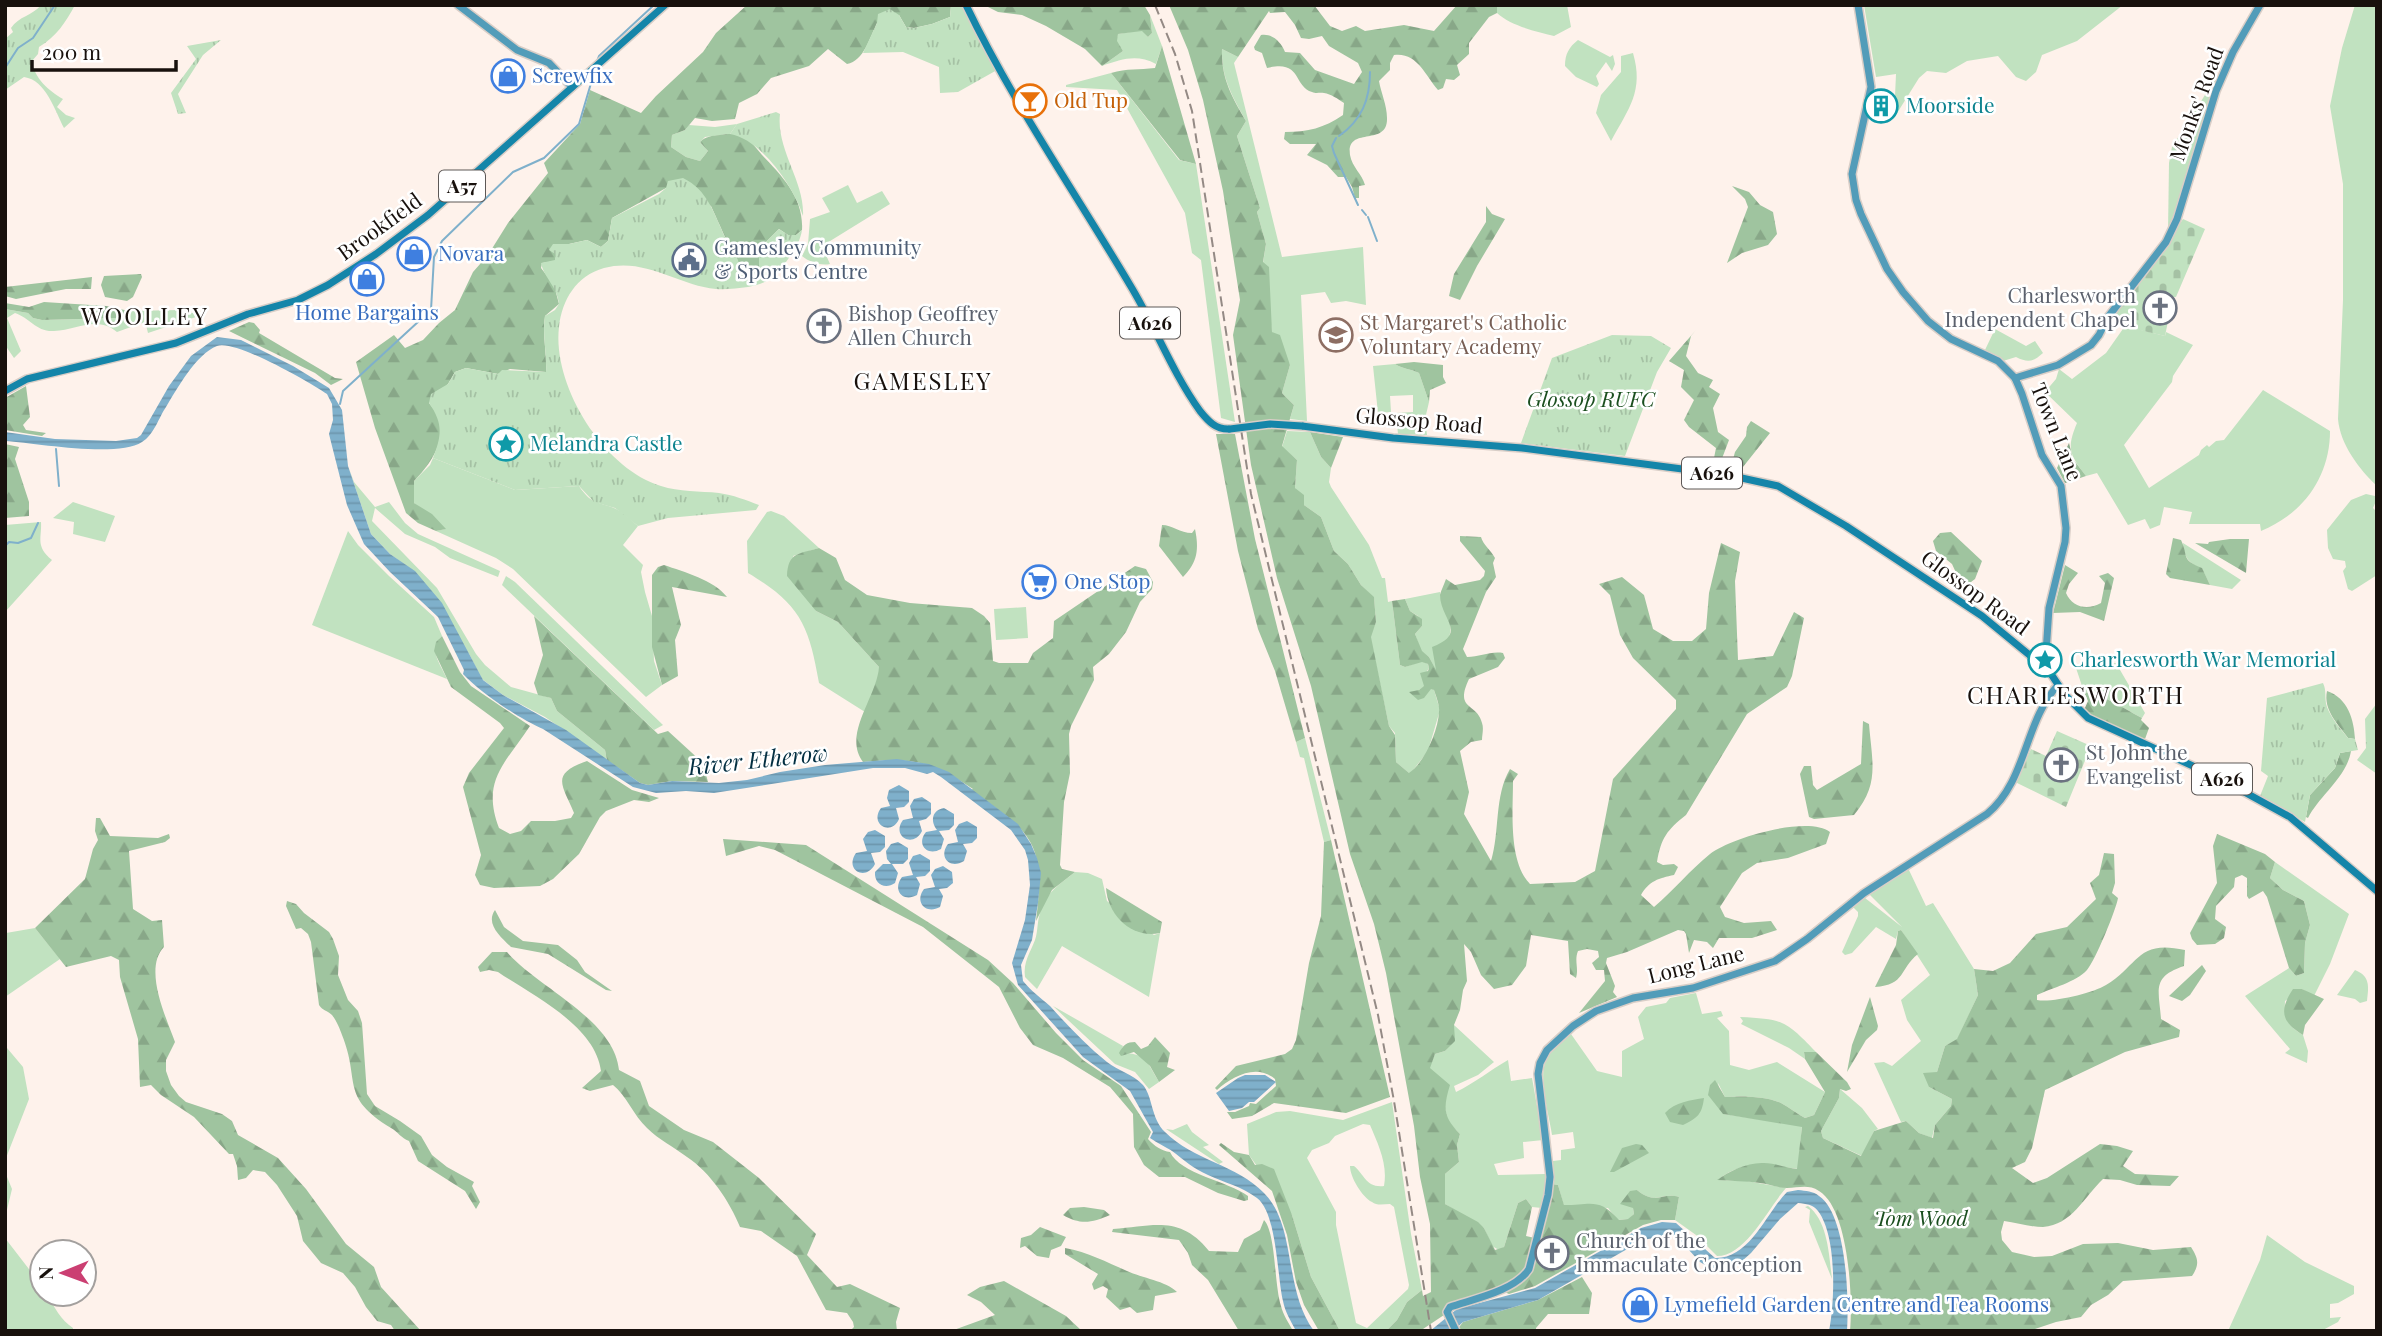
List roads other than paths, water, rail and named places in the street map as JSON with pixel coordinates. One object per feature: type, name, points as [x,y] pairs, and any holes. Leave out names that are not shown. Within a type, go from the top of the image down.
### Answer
[{"type":"main road","name":"Brookfield","points":[[5,391],[27,379],[176,342],[248,314],[291,303],[313,293],[392,244],[506,148],[664,5]]},
{"type":"main road","name":"Glossop Road","points":[[966,5],[998,70],[1130,285],[1175,370],[1200,410],[1213,425],[1220,428],[1270,424],[1302,426],[1393,438],[1521,448],[1768,482],[1812,504],[1953,594],[2042,664],[2059,685]]},
{"type":"main road","name":"A626","points":[[2059,685],[2073,704],[2096,722],[2195,766],[2290,817],[2377,891]]},
{"type":"street","points":[[458,5],[517,50],[549,63],[572,87]]},
{"type":"street","points":[[1858,5],[1871,87],[1852,174],[1861,214],[1887,269],[1928,321],[1951,339],[1998,362],[2015,378]]},
{"type":"street","name":"Monks' Road","points":[[2015,378],[2058,365],[2091,345],[2108,317],[2166,242],[2177,219],[2216,91],[2233,52],[2260,5]]},
{"type":"street","name":"Town Lane","points":[[2015,378],[2042,455],[2061,486],[2066,528],[2064,552],[2049,608],[2046,653],[2042,664]]},
{"type":"street","name":"Long Lane","points":[[1456,1331],[1449,1312],[1509,1285],[1522,1278],[1529,1269],[1550,1177],[1538,1074],[1539,1063],[1546,1050],[1573,1026],[1607,1006],[1633,998],[1693,988],[1775,961],[1873,886],[1987,814],[2000,802],[2015,777],[2048,696],[2059,685]]},
{"type":"water","points":[[217,337],[241,340],[329,388],[342,410],[348,466],[371,534],[390,554],[415,571],[442,603],[483,680],[503,695],[566,730],[640,783],[719,783],[825,765],[897,759],[929,764],[949,772],[1018,824],[1031,844],[1041,873],[1032,940],[1021,965],[1023,981],[1099,1056],[1143,1085],[1160,1127],[1176,1142],[1241,1176],[1264,1193],[1281,1223],[1298,1296],[1314,1331],[1296,1331],[1287,1313],[1269,1217],[1264,1206],[1251,1194],[1198,1170],[1150,1138],[1153,1132],[1130,1091],[1083,1057],[1018,985],[1012,963],[1025,920],[1030,885],[1025,850],[1011,830],[941,777],[933,772],[927,774],[905,768],[873,768],[714,793],[656,793],[633,787],[500,704],[463,674],[464,670],[438,617],[364,544],[347,505],[329,434],[333,420],[332,404],[327,394],[272,363],[239,349],[217,346],[202,356],[181,382],[146,439],[130,447],[96,449],[5,441],[5,432],[55,439],[116,441],[137,438],[191,356]]},
{"type":"water","points":[[899,785],[909,791],[909,802],[904,807],[896,808],[899,819],[887,828],[879,823],[878,814],[881,808],[890,806],[887,798],[889,790]]},
{"type":"water","points":[[922,797],[931,803],[931,814],[919,821],[922,831],[909,840],[901,835],[900,826],[903,820],[913,818],[910,806],[914,799]]},
{"type":"water","points":[[944,808],[954,814],[954,825],[949,830],[939,831],[944,839],[941,849],[927,850],[923,845],[923,837],[926,832],[937,830],[933,816]]},
{"type":"water","points":[[967,821],[977,827],[977,838],[972,843],[963,844],[967,851],[964,861],[950,863],[945,857],[945,849],[948,844],[958,842],[955,830],[959,824]]},
{"type":"water","points":[[875,830],[885,836],[885,847],[880,852],[871,853],[875,864],[871,869],[858,872],[854,869],[853,859],[856,853],[867,851],[863,839],[868,832]]},
{"type":"water","points":[[898,842],[908,848],[908,859],[903,864],[892,864],[898,873],[895,883],[884,886],[876,880],[875,872],[883,864],[891,864],[886,851],[891,844]]},
{"type":"water","points":[[920,854],[930,860],[930,871],[925,876],[916,877],[920,884],[917,895],[903,896],[899,891],[899,882],[902,877],[913,875],[909,863],[913,856]]},
{"type":"water","points":[[943,866],[952,872],[953,883],[947,888],[939,889],[943,896],[940,907],[926,908],[921,903],[921,894],[924,889],[935,887],[931,875],[935,869]]},
{"type":"water","points":[[1245,1075],[1265,1075],[1276,1082],[1254,1102],[1229,1111],[1216,1093]]},
{"type":"water","points":[[1798,1190],[1819,1196],[1828,1206],[1835,1221],[1844,1259],[1847,1331],[1829,1331],[1833,1269],[1829,1236],[1824,1222],[1814,1207],[1798,1203],[1780,1219],[1751,1253],[1742,1261],[1724,1269],[1712,1269],[1700,1262],[1676,1236],[1643,1240],[1538,1300],[1463,1322],[1453,1331],[1430,1331],[1457,1309],[1535,1288],[1641,1228],[1662,1222],[1676,1223],[1715,1258],[1727,1256],[1748,1243],[1787,1192]]},
{"type":"waterway","points":[[5,68],[18,48],[33,38],[55,5]]},
{"type":"waterway","points":[[597,61],[599,56],[654,5]]},
{"type":"waterway","points":[[1339,136],[1354,123],[1363,108],[1370,72]]},
{"type":"waterway","points":[[340,404],[343,391],[431,310],[434,257],[442,241],[513,172],[544,158],[579,124],[594,73]]},
{"type":"waterway","points":[[1336,138],[1332,146],[1334,153],[1358,205]]},
{"type":"waterway","points":[[1362,210],[1366,215]]},
{"type":"waterway","points":[[1368,217],[1377,241]]},
{"type":"waterway","points":[[56,449],[59,486]]},
{"type":"waterway","points":[[5,546],[9,542],[18,543],[31,538],[38,523]]},
{"type":"railway","points":[[1155,5],[1175,54],[1192,111],[1251,494],[1378,1015],[1431,1331]]},
{"type":"place","name":"Screwfix","points":[[508,76]]},
{"type":"place","name":"Old Tup","points":[[1030,101]]},
{"type":"place","name":"Moorside","points":[[1881,106]]},
{"type":"place","name":"Novara","points":[[414,254]]},
{"type":"place","name":"Gamesley Community & Sports Centre","points":[[689,260]]},
{"type":"place","name":"Home Bargains","points":[[367,279]]},
{"type":"place","name":"Charlesworth Independent Chapel","points":[[2160,308]]},
{"type":"place","name":"Bishop Geoffrey Allen Church","points":[[824,326]]},
{"type":"place","name":"St Margaret's Catholic Voluntary Academy","points":[[1336,335]]},
{"type":"place","name":"Melandra Castle","points":[[506,444]]},
{"type":"place","name":"One Stop","points":[[1039,582]]},
{"type":"place","name":"Charlesworth War Memorial","points":[[2045,660]]},
{"type":"place","name":"St John the Evangelist","points":[[2061,765]]},
{"type":"place","name":"Church of the Immaculate Conception","points":[[1552,1253]]},
{"type":"place","name":"Lymefield Garden Centre and Tea Rooms","points":[[1640,1305]]},
{"type":"district","name":"WOOLLEY","points":[[145,317]]},
{"type":"district","name":"GAMESLEY","points":[[923,382]]},
{"type":"district","name":"CHARLESWORTH","points":[[2076,696]]},
{"type":"park label","name":"Glossop RUFC","points":[[1591,400]]},
{"type":"park label","name":"Tom Wood","points":[[1921,1219]]},
{"type":"water label","name":"River Etherow","points":[[758,760]]}]
